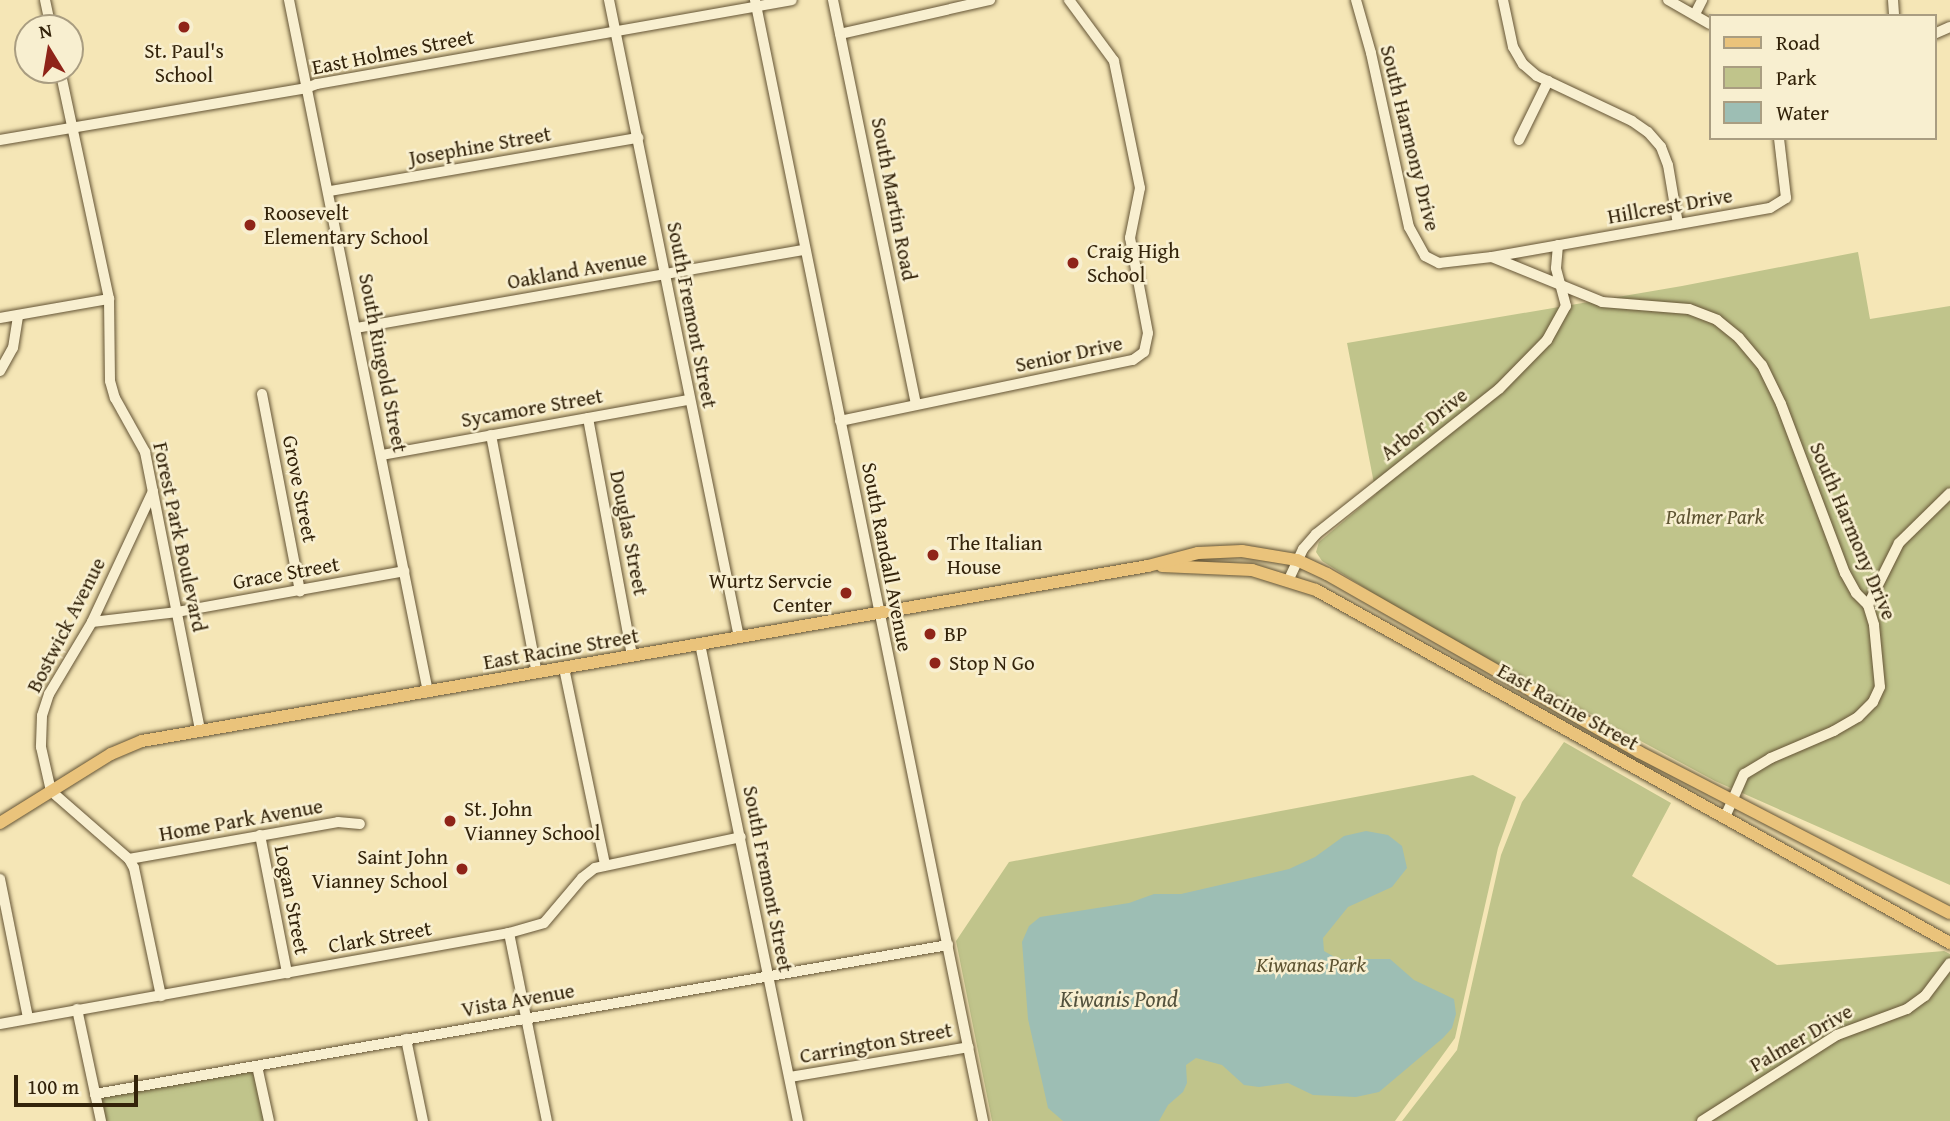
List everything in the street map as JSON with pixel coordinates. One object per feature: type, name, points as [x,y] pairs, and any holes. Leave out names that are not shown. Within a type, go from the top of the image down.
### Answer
[{"type":"main road","name":"East Racine Street","points":[[0,822],[128,745],[200,730],[1148,566],[1218,551],[1267,554],[1297,560],[1639,752],[1950,913]]},
{"type":"main road","name":"East Racine Street","points":[[1148,566],[1239,569],[1289,579],[1338,600],[1950,943]]},
{"type":"street","name":"South Ringold Street","points":[[289,0],[330,191],[428,692]]},
{"type":"street","name":"South Fremont Street","points":[[609,0],[739,638]]},
{"type":"street","name":"East Holmes Street","points":[[0,140],[615,32],[755,3],[792,0]]},
{"type":"street","name":"South Martin Road","points":[[833,0],[916,405]]},
{"type":"street","points":[[840,34],[990,0]]},
{"type":"street","name":"Senior Drive","points":[[840,421],[1133,360],[1147,346],[1148,333],[1131,249],[1131,225],[1140,188],[1114,61],[1069,0]]},
{"type":"street","name":"South Harmony Drive","points":[[1356,0],[1371,53],[1409,227],[1425,256],[1439,263],[1558,245]]},
{"type":"street","points":[[1503,0],[1513,47],[1523,64],[1548,81],[1632,121],[1648,132],[1661,147],[1668,165],[1678,224]]},
{"type":"street","points":[[1668,0],[1708,23]]},
{"type":"street","points":[[1695,14],[1702,0]]},
{"type":"street","name":"South Randall Avenue","points":[[755,3],[983,1121]]},
{"type":"street","points":[[1519,139],[1548,81]]},
{"type":"street","name":"Forest Park Boulevard","points":[[63,84],[109,299],[110,381],[115,398],[140,439],[153,491],[200,730]]},
{"type":"street","name":"Josephine Street","points":[[330,191],[638,138]]},
{"type":"street","name":"Hillcrest Drive","points":[[1558,245],[1770,208],[1786,198],[1779,140]]},
{"type":"street","points":[[1558,245],[1556,268],[1563,287]]},
{"type":"street","name":"Oakland Avenue","points":[[356,328],[805,250]]},
{"type":"street","name":"South Harmony Drive","points":[[1492,257],[1602,302],[1689,309],[1717,320],[1738,338],[1767,375],[1844,573],[1856,593],[1868,604],[1874,625],[1880,687],[1873,702],[1858,717],[1834,731],[1754,767],[1744,775],[1725,817]]},
{"type":"street","name":"Arbor Drive","points":[[1289,579],[1297,560],[1316,534],[1499,389],[1547,340],[1566,306],[1563,287]]},
{"type":"street","points":[[0,318],[109,299]]},
{"type":"street","points":[[0,370],[12,348],[18,315]]},
{"type":"street","name":"Grove Street","points":[[262,394],[300,591]]},
{"type":"street","name":"Sycamore Street","points":[[382,456],[689,400]]},
{"type":"street","name":"Douglas Street","points":[[588,418],[632,656]]},
{"type":"street","points":[[491,435],[537,673]]},
{"type":"street","name":"Bostwick Avenue","points":[[51,791],[41,747],[45,705],[92,622],[153,491]]},
{"type":"street","points":[[1868,604],[1899,543],[1950,493]]},
{"type":"street","name":"Grace Street","points":[[92,622],[177,612],[404,571]]},
{"type":"street","name":"South Fremont Street","points":[[699,644],[798,1121]]},
{"type":"street","points":[[564,668],[606,864]]},
{"type":"street","points":[[51,791],[129,859],[137,881],[161,996]]},
{"type":"street","name":"Home Park Avenue","points":[[129,859],[338,822],[360,824]]},
{"type":"street","name":"Logan Street","points":[[260,835],[287,973]]},
{"type":"street","name":"Clark Street","points":[[0,1024],[509,933],[544,923],[582,878],[606,864],[741,837]]},
{"type":"street","points":[[0,879],[27,1018]]},
{"type":"street","points":[[0,942],[11,932]]},
{"type":"street","points":[[509,933],[547,1121]]},
{"type":"street","name":"Vista Avenue","points":[[95,1094],[948,945]]},
{"type":"street","name":"Palmer Drive","points":[[1702,1121],[1837,1035],[1907,1009],[1925,996],[1950,963]]},
{"type":"street","points":[[77,1009],[101,1121]]},
{"type":"street","points":[[406,1039],[424,1121]]},
{"type":"street","name":"Carrington Street","points":[[790,1077],[969,1047]]},
{"type":"street","points":[[257,1066],[268,1121]]},
{"type":"green space","name":"Palmer Park","points":[[1858,252],[1870,319],[1950,306],[1950,885],[1715,781],[1416,620],[1322,561],[1316,552],[1319,542],[1376,494],[1347,343],[1682,286]]},
{"type":"green space","points":[[1564,742],[1671,803],[1632,876],[1777,965],[1944,951],[1950,954],[1950,1121],[1402,1121],[1457,1050],[1501,855],[1522,802]]},
{"type":"green space","name":"Kiwanas Park","points":[[1473,775],[1516,797],[1498,848],[1455,1038],[1395,1121],[992,1121],[956,941],[1009,862]]},
{"type":"green space","points":[[257,1066],[269,1121],[101,1121],[95,1094]]},
{"type":"water","name":"Kiwanis Pond","points":[[1366,831],[1388,835],[1402,846],[1407,868],[1392,887],[1348,907],[1323,938],[1324,951],[1338,959],[1390,959],[1414,980],[1454,999],[1456,1014],[1452,1028],[1443,1038],[1379,1092],[1356,1097],[1313,1095],[1288,1083],[1259,1087],[1244,1085],[1222,1065],[1196,1058],[1186,1065],[1187,1083],[1183,1092],[1168,1105],[1159,1121],[1063,1121],[1048,1108],[1028,1019],[1022,942],[1029,926],[1040,917],[1129,903],[1154,894],[1181,894],[1289,869],[1315,857],[1344,836]]},
{"type":"place","name":"St. Paul's School","points":[[184,27]]},
{"type":"place","name":"Roosevelt Elementary School","points":[[250,225]]},
{"type":"place","name":"Craig High School","points":[[1073,263]]},
{"type":"place","name":"The Italian House","points":[[933,555]]},
{"type":"place","name":"Wurtz Servcie Center","points":[[846,593]]},
{"type":"place","name":"BP","points":[[930,634]]},
{"type":"place","name":"Stop N Go","points":[[935,663]]},
{"type":"place","name":"St. John Vianney School","points":[[450,821]]},
{"type":"place","name":"Saint John Vianney School","points":[[462,869]]}]
